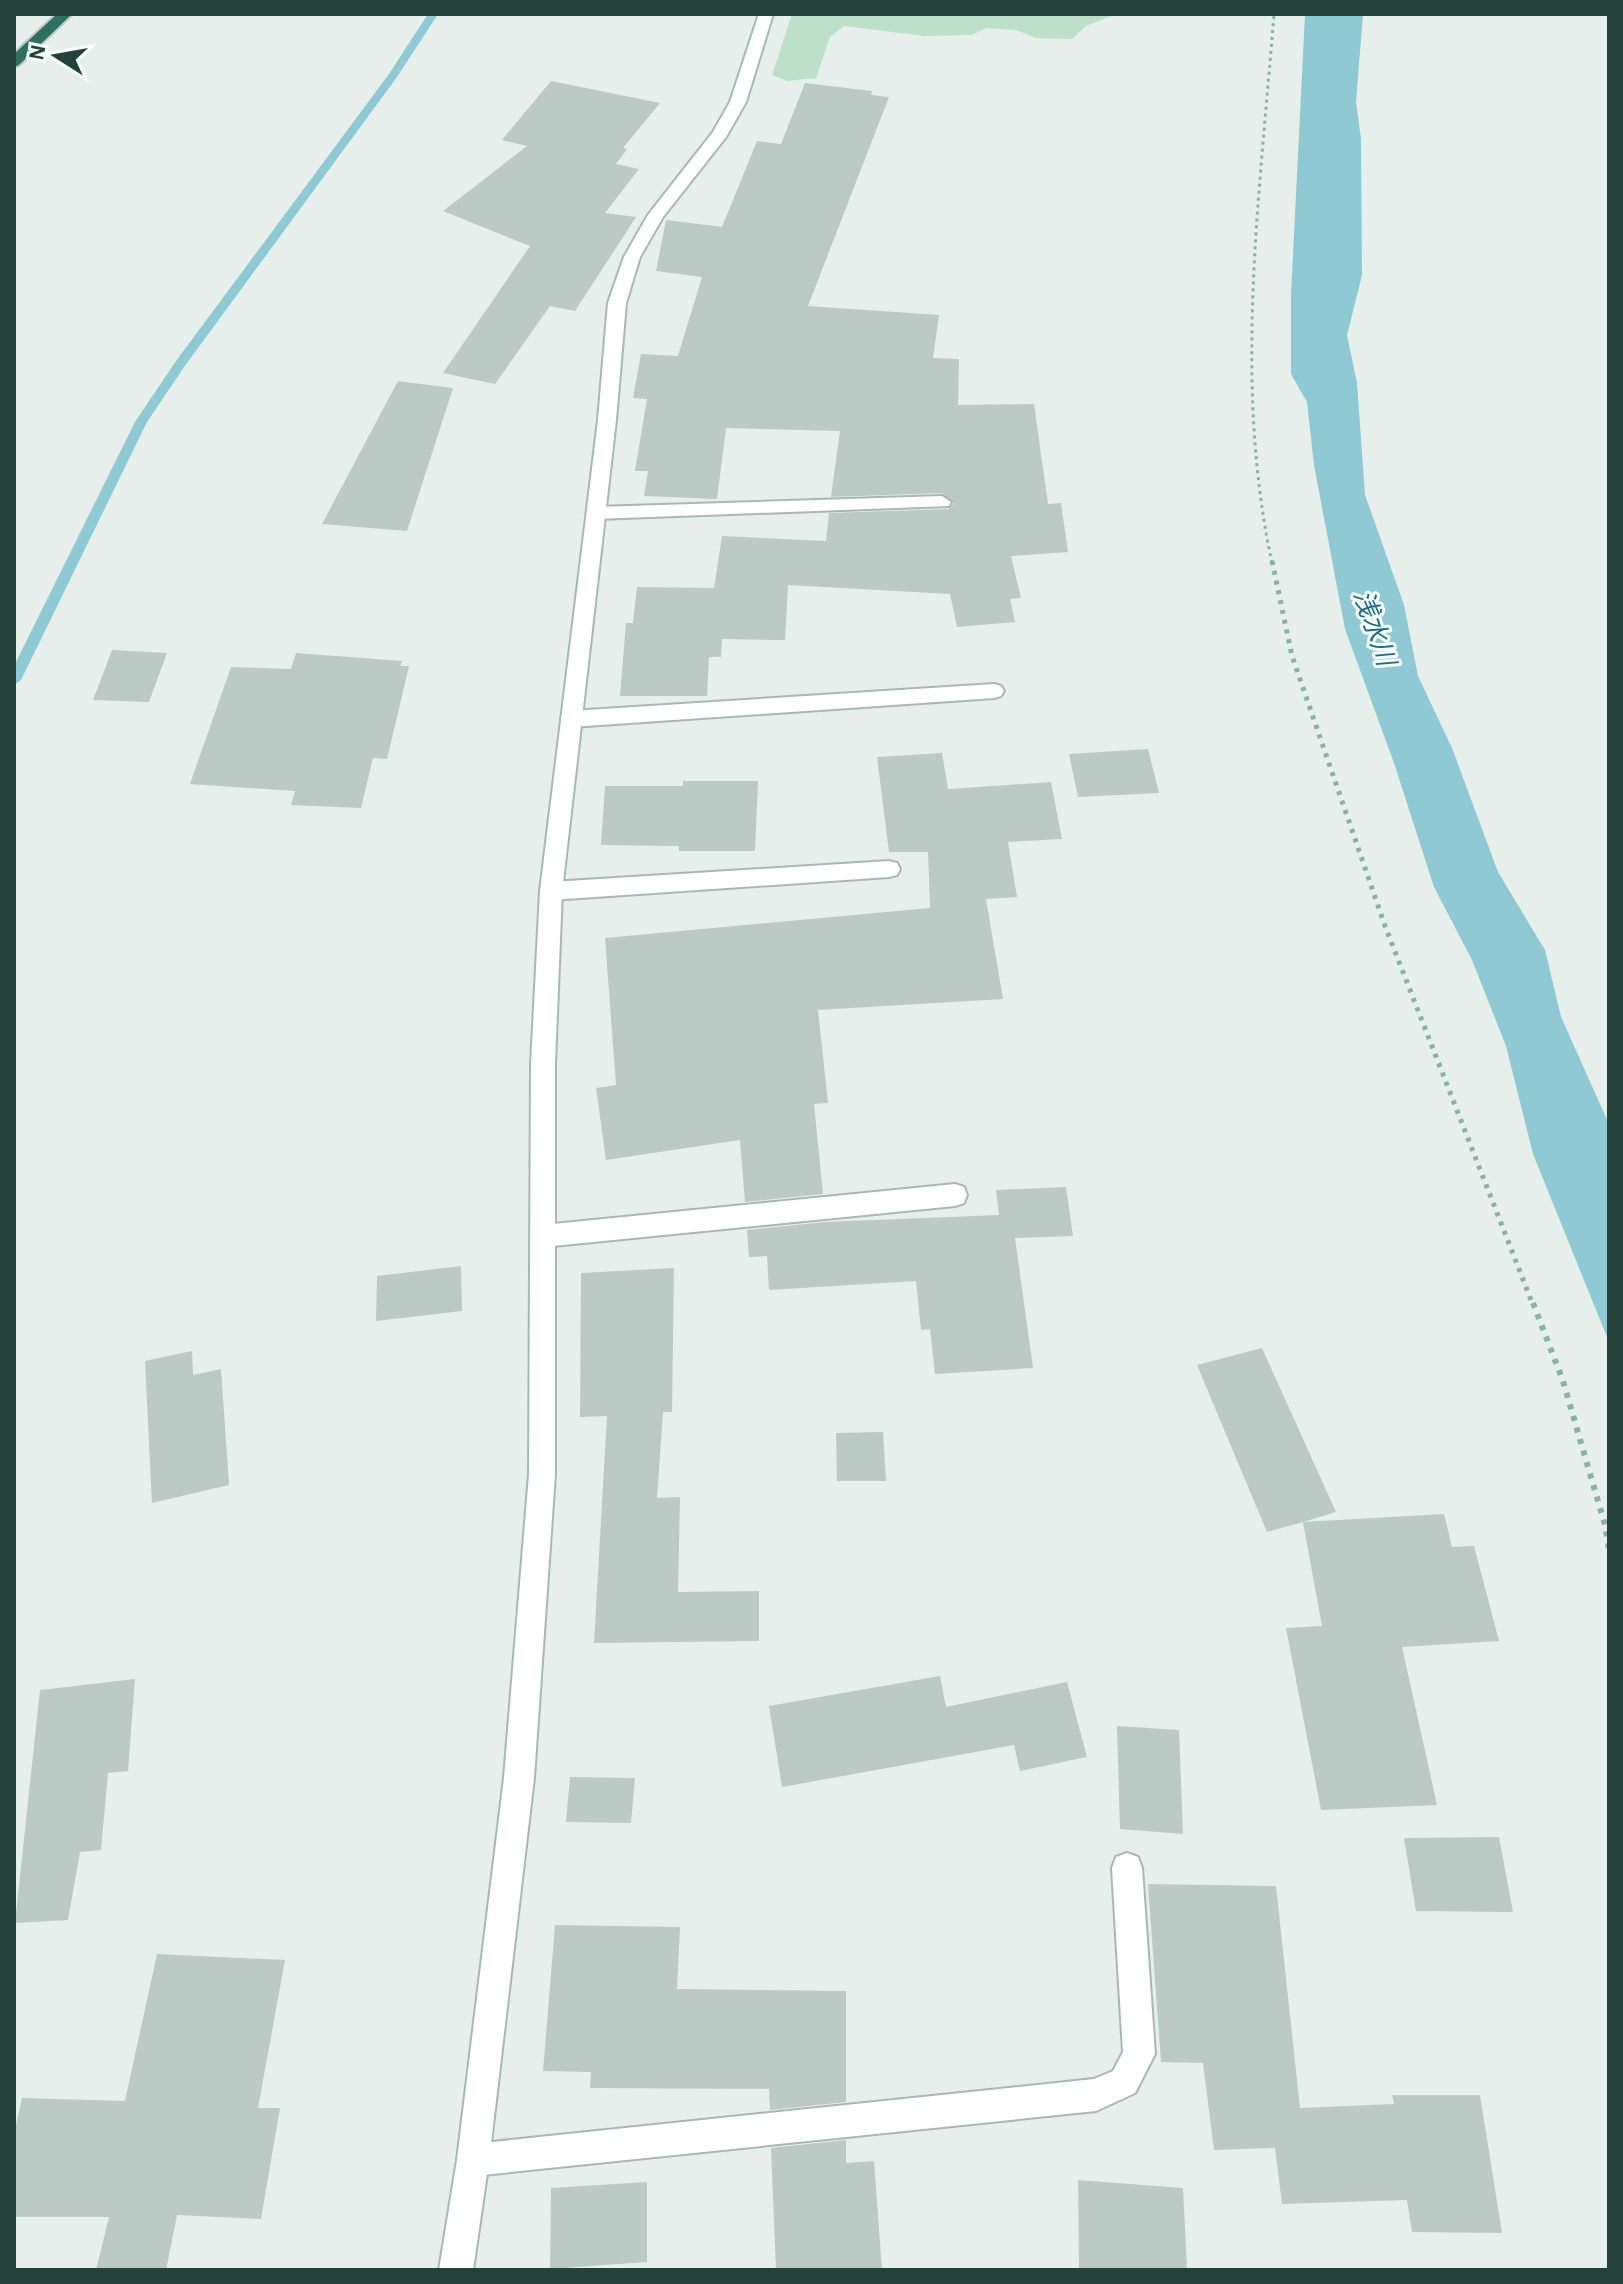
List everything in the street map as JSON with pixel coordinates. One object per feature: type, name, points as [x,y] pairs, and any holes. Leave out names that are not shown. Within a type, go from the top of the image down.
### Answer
[{"type":"highway","points":[[14,62],[65,14]]},
{"type":"street","points":[[456,2270],[473,2160],[519,1778],[540,1505],[543,1064],[551,891],[596,513],[617,303],[632,257],[656,215],[720,134],[738,102],[766,14]]},
{"type":"street","points":[[596,513],[942,502]]},
{"type":"street","points":[[571,719],[994,691]]},
{"type":"street","points":[[551,891],[889,869]]},
{"type":"street","points":[[543,1236],[955,1195]]},
{"type":"street","points":[[473,2160],[1096,2095],[1124,2082],[1139,2054],[1127,1868]]},
{"type":"path","points":[[1274,14],[1252,351],[1254,452],[1292,656],[1385,926],[1563,1381],[1605,1525],[1609,1549]]},
{"type":"green space","points":[[792,14],[1116,14],[1086,26],[1072,39],[1036,38],[1016,30],[987,28],[971,35],[924,36],[844,26],[830,37],[816,78],[787,81],[772,75]]},
{"type":"water","name":"浅水川","points":[[1305,14],[1363,14],[1356,102],[1361,139],[1362,275],[1347,335],[1357,383],[1365,495],[1404,605],[1418,676],[1452,748],[1498,872],[1545,950],[1561,1017],[1609,1124],[1609,1342],[1533,1154],[1506,1046],[1472,960],[1434,887],[1394,763],[1345,629],[1314,465],[1307,402],[1291,374],[1291,294]]},
{"type":"building","points":[[551,81],[660,103],[623,148],[627,149],[616,164],[639,169],[605,213],[636,217],[575,311],[550,306],[495,384],[443,373],[530,246],[443,211],[527,146],[502,140]]},
{"type":"building","points":[[805,83],[872,91],[871,95],[889,97],[808,306],[939,315],[933,358],[959,359],[958,405],[1034,404],[1048,504],[1061,503],[1068,552],[1011,556],[1021,598],[1010,599],[1015,622],[957,627],[950,594],[788,585],[785,640],[722,639],[721,657],[709,657],[707,696],[620,696],[626,623],[633,623],[637,587],[714,588],[722,536],[826,541],[829,513],[949,509],[954,503],[942,493],[831,497],[840,431],[726,428],[717,499],[644,496],[648,471],[635,471],[647,399],[633,398],[641,354],[678,356],[702,277],[656,271],[666,220],[722,227],[757,141],[781,144]]},
{"type":"building","points":[[398,381],[453,388],[407,531],[322,524]]},
{"type":"building","points":[[112,650],[167,653],[149,702],[93,700]]},
{"type":"building","points":[[296,653],[402,661],[400,666],[409,666],[387,759],[373,758],[361,808],[291,805],[295,791],[190,784],[231,667],[291,669]]},
{"type":"building","points":[[1148,749],[1159,793],[1078,797],[1069,754]]},
{"type":"building","points":[[942,753],[948,789],[1051,782],[1062,839],[1008,842],[1017,897],[986,899],[1003,999],[818,1010],[828,1103],[814,1104],[823,1194],[745,1202],[740,1140],[606,1160],[596,1088],[616,1085],[605,938],[930,908],[928,852],[889,852],[877,757]]},
{"type":"building","points":[[683,781],[758,781],[755,851],[679,851],[679,846],[601,845],[605,786],[683,786]]},
{"type":"building","points":[[1066,1187],[1073,1236],[1015,1238],[1033,1368],[935,1374],[930,1329],[921,1330],[916,1281],[769,1290],[767,1256],[749,1257],[747,1230],[825,1222],[999,1215],[996,1190]]},
{"type":"building","points":[[461,1266],[462,1311],[376,1321],[377,1276]]},
{"type":"building","points":[[674,1268],[672,1412],[663,1412],[657,1498],[680,1497],[678,1592],[759,1591],[759,1641],[594,1643],[607,1416],[580,1417],[581,1273]]},
{"type":"building","points":[[1262,1348],[1336,1512],[1267,1532],[1197,1365]]},
{"type":"building","points":[[192,1351],[193,1375],[221,1369],[229,1485],[152,1503],[145,1361]]},
{"type":"building","points":[[883,1432],[886,1481],[837,1481],[836,1433]]},
{"type":"building","points":[[1444,1514],[1452,1547],[1474,1546],[1499,1641],[1402,1647],[1437,1805],[1321,1810],[1286,1628],[1322,1626],[1303,1522]]},
{"type":"building","points":[[940,1676],[946,1707],[1067,1682],[1087,1757],[1020,1771],[1014,1745],[782,1787],[769,1706]]},
{"type":"building","points":[[135,1679],[128,1771],[108,1773],[101,1850],[80,1852],[68,1920],[15,1923],[40,1690]]},
{"type":"building","points":[[1117,1726],[1179,1730],[1183,1834],[1120,1829]]},
{"type":"building","points":[[570,1777],[635,1778],[631,1823],[566,1822]]},
{"type":"building","points":[[1499,1837],[1513,1912],[1416,1911],[1404,1838]]},
{"type":"building","points":[[1148,1884],[1276,1886],[1300,2108],[1394,2104],[1392,2095],[1480,2095],[1502,2233],[1412,2232],[1407,2200],[1282,2204],[1275,2148],[1214,2150],[1203,2063],[1161,2062]]},
{"type":"building","points":[[555,1925],[680,1927],[677,1989],[846,1991],[846,2102],[770,2110],[769,2089],[590,2088],[591,2072],[543,2071]]},
{"type":"building","points":[[157,1954],[285,1960],[258,2108],[280,2108],[261,2219],[177,2215],[166,2270],[96,2270],[109,2217],[14,2217],[14,2134],[22,2098],[125,2101]]},
{"type":"building","points":[[846,2140],[846,2163],[874,2161],[882,2270],[776,2270],[771,2148]]},
{"type":"building","points":[[1078,2180],[1183,2188],[1187,2270],[1079,2270]]},
{"type":"building","points":[[647,2182],[647,2262],[550,2269],[551,2188]]},
{"type":"waterway","points":[[14,680],[141,422],[180,364],[393,75],[433,14]]}]
